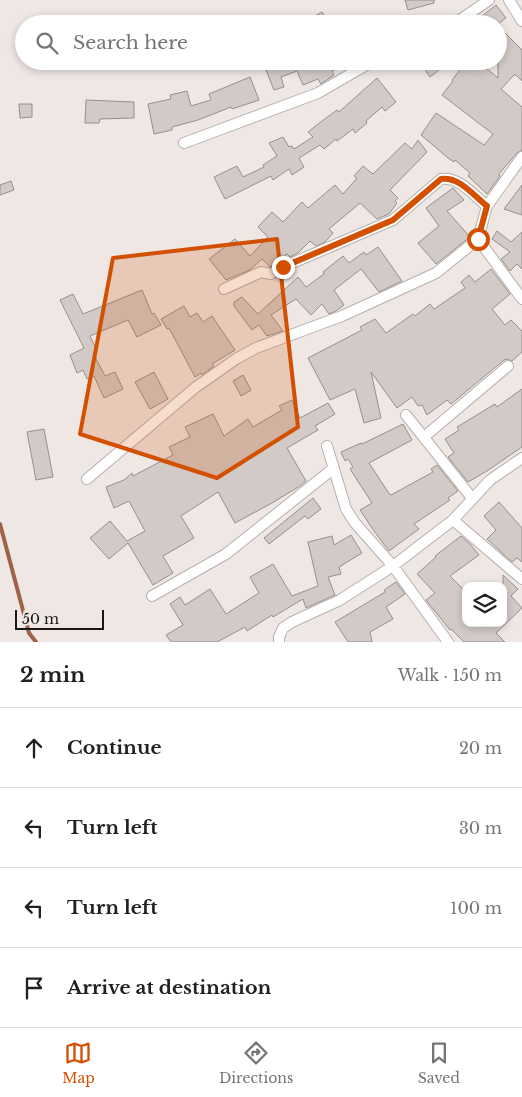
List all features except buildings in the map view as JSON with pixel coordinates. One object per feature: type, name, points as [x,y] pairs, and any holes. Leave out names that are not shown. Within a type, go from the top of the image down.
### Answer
[{"type":"street","points":[[467,15],[489,0]]},
{"type":"street","points":[[508,0],[522,21]]},
{"type":"street","points":[[184,143],[318,93],[358,70]]},
{"type":"street","points":[[88,478],[196,387],[236,359],[256,348],[342,316],[436,273],[478,239],[487,206],[522,157]]},
{"type":"street","points":[[224,289],[261,272],[271,274],[283,267],[393,220],[441,179],[449,178],[457,181],[487,206]]},
{"type":"street","points":[[478,239],[522,299]]},
{"type":"street","points":[[424,437],[508,366]]},
{"type":"street","points":[[406,415],[472,498]]},
{"type":"street","points":[[328,446],[346,509],[355,523],[393,566],[448,642]]},
{"type":"street","points":[[279,642],[283,628],[340,600],[393,566],[454,520],[490,480],[522,458]]},
{"type":"street","points":[[152,596],[226,554],[334,468]]},
{"type":"street","points":[[454,520],[522,579]]},
{"type":"highlighted area","points":[[277,239],[298,427],[217,478],[80,434],[113,258]]},
{"type":"waterway","points":[[0,524],[29,633],[36,642]]},
{"type":"route","points":[[283,267],[393,220],[441,179],[449,178],[457,181],[487,206],[478,239]]}]
